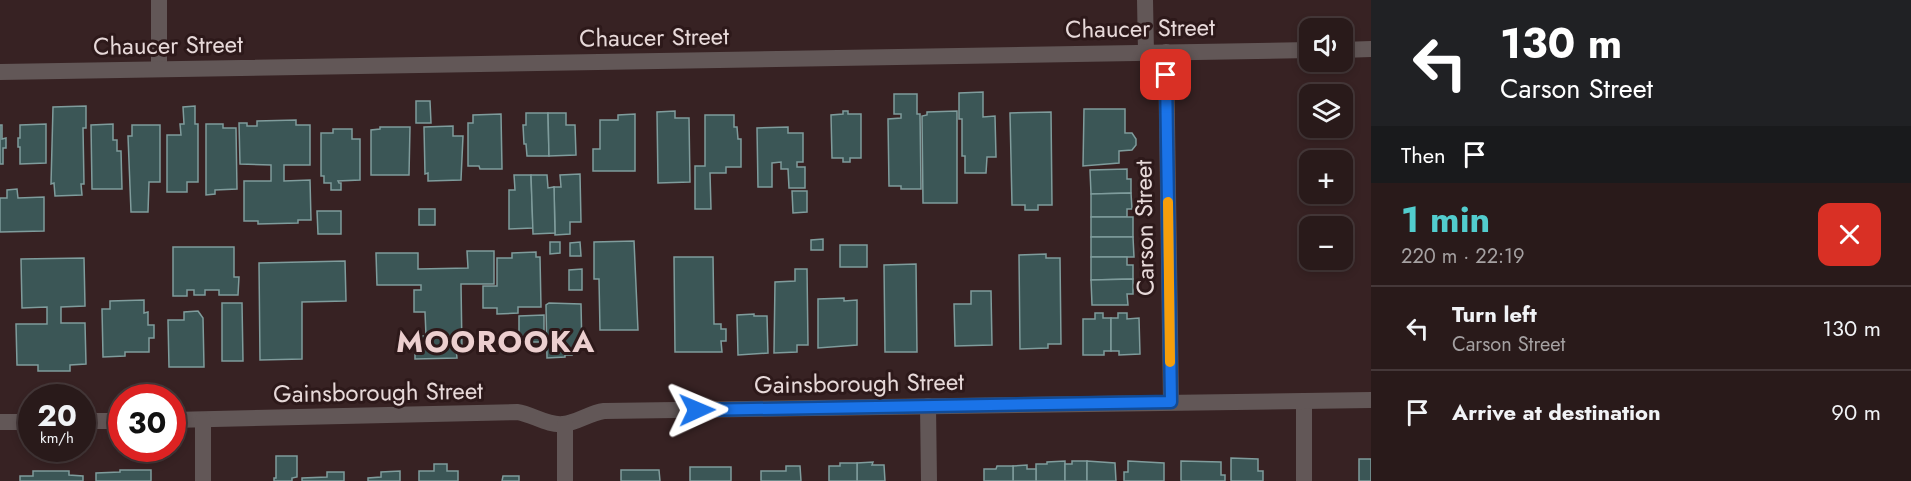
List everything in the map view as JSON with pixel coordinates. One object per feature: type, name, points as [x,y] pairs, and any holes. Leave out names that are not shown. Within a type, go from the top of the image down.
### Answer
[{"type":"street","points":[[159,0],[159,69]]},
{"type":"street","points":[[1145,0],[1146,52]]},
{"type":"street","points":[[1353,50],[1371,49]]},
{"type":"street","name":"Chaucer Street","points":[[0,72],[1299,50]]},
{"type":"street","name":"Carson Street","points":[[1166,52],[1171,402]]},
{"type":"street","name":"Gainsborough Street","points":[[186,420],[517,411],[550,422],[565,424],[592,413],[604,411],[1371,400]]},
{"type":"street","points":[[1304,402],[1304,481]]},
{"type":"street","points":[[928,406],[929,481]]},
{"type":"street","points":[[202,420],[203,481]]},
{"type":"street","points":[[0,422],[18,422]]},
{"type":"street","points":[[565,424],[565,481]]},
{"type":"building","points":[[983,92],[983,117],[995,116],[996,157],[987,157],[986,173],[965,173],[965,156],[962,156],[962,119],[959,119],[959,93]]},
{"type":"building","points":[[894,94],[917,94],[917,114],[920,114],[921,189],[901,189],[901,186],[889,186],[888,119],[901,118],[901,114],[894,114]]},
{"type":"building","points":[[416,101],[430,101],[431,123],[416,123]]},
{"type":"building","points":[[86,106],[86,128],[83,128],[84,184],[81,184],[82,195],[55,196],[54,183],[51,184],[53,107]]},
{"type":"building","points":[[195,106],[195,124],[198,124],[198,182],[187,182],[187,192],[167,192],[167,135],[181,135],[180,124],[184,124],[183,107]]},
{"type":"building","points":[[1084,109],[1125,109],[1125,133],[1132,133],[1136,139],[1136,145],[1132,150],[1119,151],[1119,163],[1083,166]]},
{"type":"building","points":[[675,111],[675,118],[689,118],[690,182],[658,183],[657,112]]},
{"type":"building","points":[[843,111],[848,111],[848,114],[861,114],[861,158],[850,158],[850,162],[843,162],[843,158],[832,158],[831,115],[843,114]]},
{"type":"building","points":[[957,111],[957,203],[923,203],[922,116],[927,115],[927,112]]},
{"type":"building","points":[[1051,112],[1052,205],[1038,205],[1038,210],[1025,210],[1025,205],[1012,205],[1010,113]]},
{"type":"building","points":[[526,113],[548,113],[549,156],[527,156],[523,125],[526,125]]},
{"type":"building","points":[[548,113],[566,113],[566,125],[575,125],[576,155],[549,156]]},
{"type":"building","points":[[501,114],[502,169],[480,169],[479,166],[468,166],[468,123],[473,123],[473,115]]},
{"type":"building","points":[[635,114],[635,171],[593,171],[593,149],[600,149],[600,120],[618,120],[618,115]]},
{"type":"building","points":[[705,115],[734,115],[734,127],[737,127],[738,139],[741,139],[741,167],[726,167],[726,173],[710,173],[711,209],[695,209],[695,166],[705,166]]},
{"type":"building","points":[[296,120],[296,125],[310,125],[310,165],[284,165],[284,181],[310,180],[311,220],[298,220],[298,223],[258,224],[258,221],[244,221],[244,181],[271,181],[271,165],[240,164],[239,123],[257,126],[257,121]]},
{"type":"building","points":[[46,124],[46,163],[20,164],[18,138],[20,138],[20,125]]},
{"type":"building","points":[[113,124],[113,140],[117,140],[117,151],[121,151],[122,189],[92,189],[91,125]]},
{"type":"building","points":[[206,124],[223,124],[223,128],[236,128],[237,189],[215,190],[215,194],[206,195]]},
{"type":"building","points":[[0,125],[2,125],[2,139],[6,138],[6,148],[3,148],[3,164],[0,164]]},
{"type":"building","points":[[132,125],[160,125],[160,182],[149,182],[148,212],[131,212],[128,136],[132,136]]},
{"type":"building","points":[[453,126],[453,136],[463,136],[461,180],[428,181],[428,173],[425,174],[424,127]]},
{"type":"building","points":[[380,127],[410,127],[409,175],[371,175],[371,130],[380,129]]},
{"type":"building","points":[[788,127],[788,133],[803,133],[803,162],[797,162],[797,167],[805,167],[805,188],[789,188],[788,169],[781,169],[781,162],[772,163],[772,187],[758,187],[757,128]]},
{"type":"building","points":[[333,129],[352,129],[352,139],[360,139],[360,180],[338,181],[341,183],[341,190],[331,190],[331,183],[324,183],[324,176],[321,176],[321,133],[333,133]]},
{"type":"building","points":[[1127,169],[1127,179],[1131,179],[1131,193],[1091,194],[1090,170]]},
{"type":"building","points":[[580,174],[581,222],[570,222],[570,234],[555,235],[554,187],[561,187],[560,175]]},
{"type":"building","points":[[514,175],[531,175],[533,228],[509,229],[509,190],[515,190]]},
{"type":"building","points":[[531,175],[547,175],[548,188],[554,187],[555,233],[533,234]]},
{"type":"building","points":[[17,189],[18,198],[44,197],[44,231],[0,232],[0,198],[7,198],[7,190]]},
{"type":"building","points":[[792,191],[807,191],[807,212],[793,213]]},
{"type":"building","points":[[1131,193],[1132,209],[1127,209],[1127,217],[1091,217],[1091,194]]},
{"type":"building","points":[[419,209],[435,209],[435,225],[419,225]]},
{"type":"building","points":[[317,211],[341,211],[341,234],[318,234]]},
{"type":"building","points":[[1091,217],[1133,217],[1133,237],[1091,237]]},
{"type":"building","points":[[1091,237],[1133,237],[1134,257],[1091,257]]},
{"type":"building","points":[[823,239],[823,250],[811,250],[811,240]]},
{"type":"building","points":[[634,241],[638,330],[600,330],[599,279],[594,279],[594,242]]},
{"type":"building","points":[[550,242],[560,242],[560,253],[550,254]]},
{"type":"building","points":[[580,242],[581,256],[570,256],[570,243]]},
{"type":"building","points":[[840,245],[867,245],[867,267],[840,267]]},
{"type":"building","points":[[173,247],[234,247],[234,277],[239,277],[238,295],[219,295],[219,290],[205,290],[205,295],[194,295],[194,290],[187,290],[187,296],[173,296]]},
{"type":"building","points":[[467,251],[494,251],[494,284],[461,284],[462,349],[456,349],[457,358],[415,359],[415,336],[426,336],[425,312],[414,312],[414,290],[421,290],[421,285],[377,285],[376,253],[418,253],[418,269],[468,268]]},
{"type":"building","points":[[536,252],[536,257],[540,257],[541,307],[518,307],[518,313],[497,314],[497,308],[483,308],[483,286],[497,286],[497,258],[512,258],[512,253]]},
{"type":"building","points":[[1046,254],[1046,258],[1060,258],[1061,344],[1048,344],[1048,348],[1020,349],[1019,255]]},
{"type":"building","points":[[674,257],[713,257],[714,324],[721,324],[721,329],[726,329],[726,341],[721,341],[722,352],[675,352]]},
{"type":"building","points":[[1091,257],[1127,257],[1127,265],[1133,265],[1133,279],[1091,280]]},
{"type":"building","points":[[84,258],[85,306],[61,307],[61,323],[85,323],[86,364],[70,365],[70,371],[38,371],[38,365],[17,365],[16,324],[47,324],[47,307],[22,308],[21,259]]},
{"type":"building","points":[[345,261],[346,301],[302,302],[302,359],[260,360],[259,263]]},
{"type":"building","points":[[916,264],[917,352],[885,352],[884,265]]},
{"type":"building","points":[[582,269],[582,290],[569,290],[569,270]]},
{"type":"building","points":[[795,269],[807,269],[808,345],[797,345],[797,352],[774,353],[775,282],[795,281]]},
{"type":"building","points":[[1133,279],[1133,294],[1127,294],[1128,305],[1092,305],[1091,280]]},
{"type":"building","points":[[971,291],[991,291],[992,345],[955,346],[954,304],[971,304]]},
{"type":"building","points":[[844,298],[844,301],[857,300],[857,345],[818,348],[818,299]]},
{"type":"building","points":[[144,300],[144,313],[148,312],[148,325],[154,325],[154,338],[149,338],[149,352],[125,352],[125,356],[103,357],[102,309],[110,309],[110,301]]},
{"type":"building","points":[[222,303],[242,303],[243,361],[222,361]]},
{"type":"building","points":[[549,303],[581,304],[582,349],[572,349],[572,355],[547,358],[546,305]]},
{"type":"building","points":[[198,311],[203,318],[204,367],[169,367],[168,320],[184,320],[184,312]]},
{"type":"building","points":[[1095,313],[1103,313],[1103,318],[1111,318],[1111,351],[1104,351],[1104,355],[1083,355],[1083,319],[1095,319]]},
{"type":"building","points":[[1118,313],[1127,313],[1127,319],[1139,318],[1140,354],[1119,355],[1119,351],[1111,351],[1111,318],[1118,318]]},
{"type":"building","points":[[754,314],[754,316],[767,316],[768,353],[738,355],[737,315]]},
{"type":"building","points":[[544,315],[544,342],[519,342],[519,316]]},
{"type":"building","points":[[276,456],[297,456],[297,477],[292,478],[292,481],[274,481]]},
{"type":"building","points":[[1231,458],[1258,459],[1258,471],[1263,471],[1263,481],[1231,481]]},
{"type":"building","points":[[1359,459],[1371,459],[1371,481],[1359,481]]},
{"type":"building","points":[[1065,461],[1065,481],[1036,481],[1036,464]]},
{"type":"building","points":[[1072,461],[1087,461],[1087,481],[1065,481],[1065,464],[1072,464]]},
{"type":"building","points":[[1087,461],[1115,463],[1116,481],[1087,481]]},
{"type":"building","points":[[1128,461],[1164,463],[1164,481],[1124,481],[1124,472],[1128,472]]},
{"type":"building","points":[[1181,461],[1221,462],[1221,475],[1225,475],[1225,481],[1181,481]]},
{"type":"building","points":[[873,462],[872,465],[884,465],[885,481],[857,481],[857,463]]},
{"type":"building","points":[[840,463],[857,463],[857,481],[829,481],[829,466],[840,466]]},
{"type":"building","points":[[434,464],[447,464],[447,471],[458,471],[458,481],[419,481],[419,471],[434,471]]},
{"type":"building","points":[[1027,465],[1027,469],[1036,469],[1036,481],[1013,481],[1013,466]]},
{"type":"building","points":[[786,466],[800,466],[801,481],[761,481],[761,471],[786,471]]},
{"type":"building","points":[[997,466],[1013,466],[1013,481],[984,481],[984,469],[996,469]]},
{"type":"building","points":[[690,467],[731,467],[731,481],[690,481]]},
{"type":"building","points":[[120,470],[151,470],[151,481],[96,481],[96,473],[120,472]]},
{"type":"building","points":[[621,470],[659,470],[660,481],[621,481]]},
{"type":"building","points":[[33,471],[69,471],[69,475],[83,476],[83,481],[20,481],[20,476],[33,476]]},
{"type":"building","points":[[400,471],[400,481],[368,481],[368,478],[381,477],[381,472]]},
{"type":"building","points":[[327,472],[344,472],[344,481],[302,481],[302,478],[327,477]]},
{"type":"building","points":[[503,476],[519,476],[519,481],[502,481]]},
{"type":"slow traffic","points":[[1168,202],[1170,362]]},
{"type":"district","name":"MOOROOKA","points":[[496,341]]},
{"type":"route","points":[[697,410],[1171,402],[1166,75]]}]
